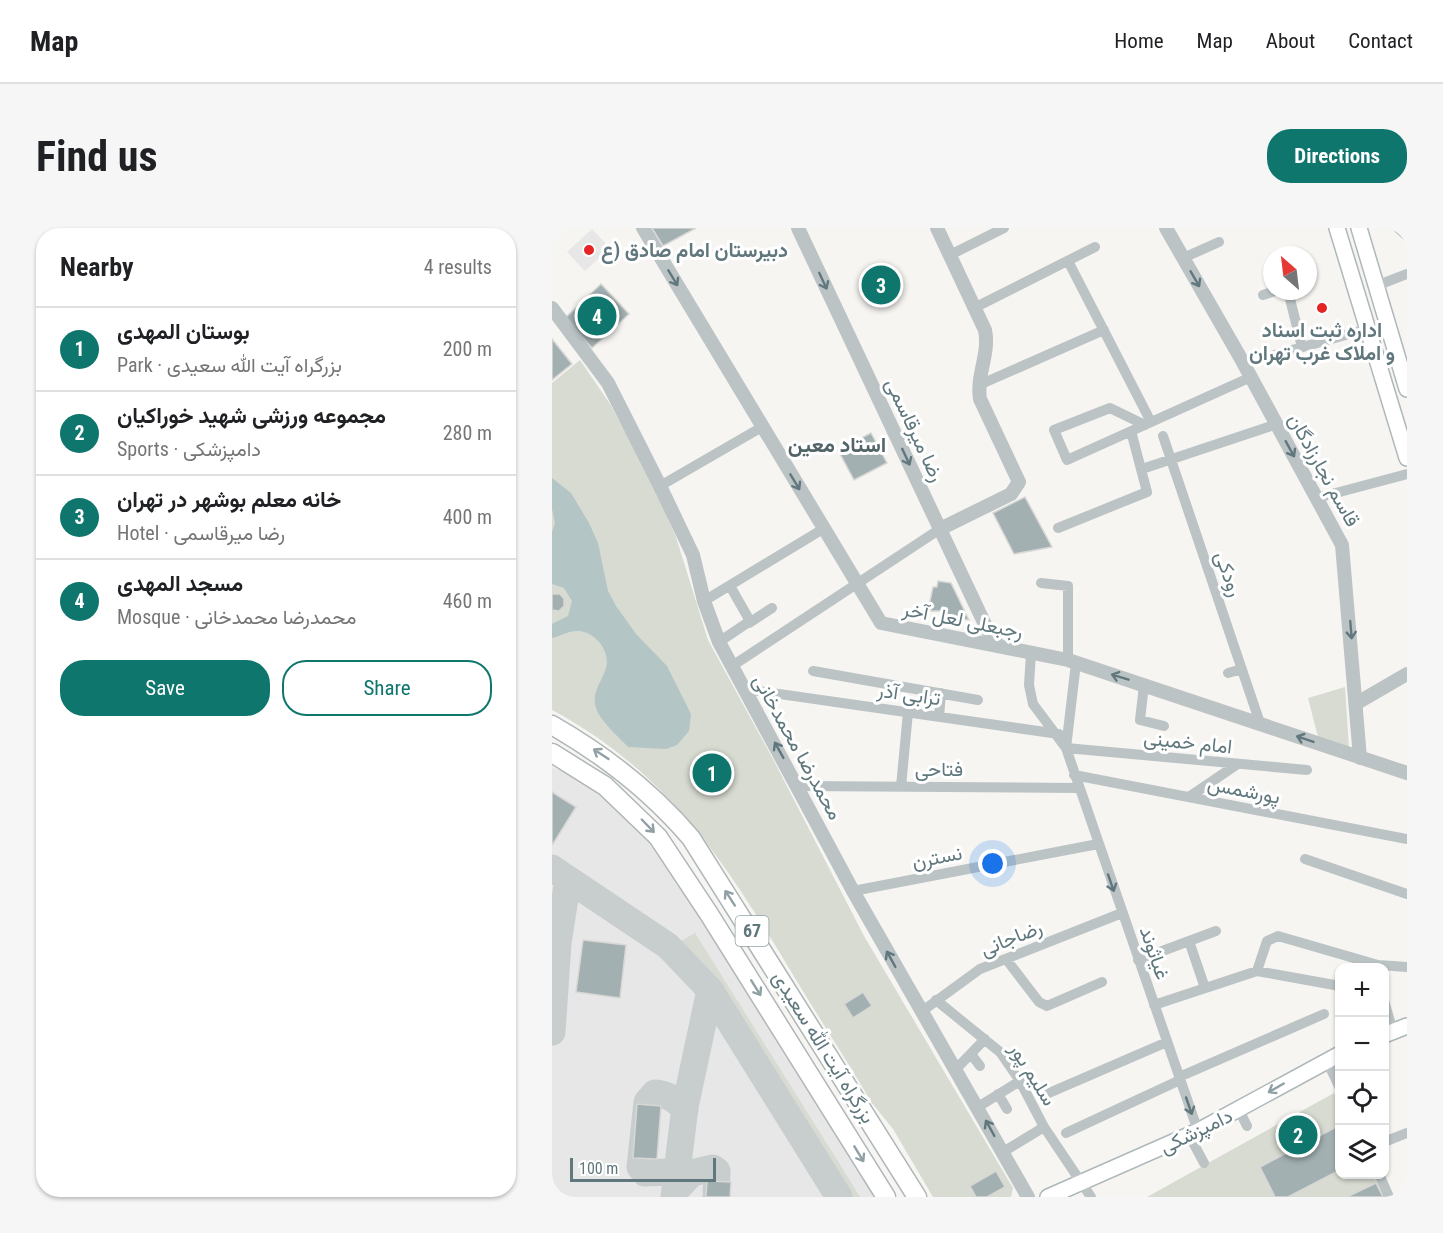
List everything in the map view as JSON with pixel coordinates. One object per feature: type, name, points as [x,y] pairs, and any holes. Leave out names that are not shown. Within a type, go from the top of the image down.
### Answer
[{"type":"highway","name":"بزرگراه آیت الله سعیدی","points":[[552,725],[623,771],[661,805],[691,838],[917,1197]]},
{"type":"highway","name":"بزرگراه آیت الله سعیدی","points":[[552,753],[605,786],[658,837],[710,914],[886,1197]]},
{"type":"main road","points":[[1337,228],[1407,458]]},
{"type":"main road","points":[[1359,228],[1376,286],[1403,359],[1407,389]]},
{"type":"main road","name":"دامپزشکی","points":[[1048,1197],[1194,1133],[1333,1056]]},
{"type":"main road","points":[[906,1179],[927,1197]]},
{"type":"street","name":"رجبعلی لعل آخر","points":[[643,228],[881,623],[1072,662],[1407,773]]},
{"type":"street","name":"رضا میرقاسمی","points":[[798,228],[989,633],[999,646]]},
{"type":"street","points":[[732,666],[940,529],[1011,494],[1018,485],[1017,475],[980,399],[979,385],[987,339],[938,228]]},
{"type":"street","points":[[950,255],[1004,228]]},
{"type":"street","name":"قاسم نجارزادگان","points":[[1166,228],[1251,377],[1342,545],[1360,758]]},
{"type":"street","points":[[1398,228],[1407,236]]},
{"type":"street","points":[[1183,258],[1219,242]]},
{"type":"street","points":[[975,308],[1095,248]]},
{"type":"street","points":[[1068,261],[1148,423]]},
{"type":"street","points":[[1376,286],[1407,274]]},
{"type":"street","points":[[1290,300],[1302,347]]},
{"type":"street","name":"محمدرضا محمدخانی","points":[[552,308],[608,383],[693,555],[704,601],[719,642],[799,786],[853,891],[1028,1197]]},
{"type":"street","points":[[1271,356],[1367,329]]},
{"type":"street","points":[[979,385],[1104,330]]},
{"type":"street","points":[[1148,423],[1110,408],[1054,430],[1067,460],[1251,377]]},
{"type":"street","points":[[1142,469],[1277,424]]},
{"type":"street","points":[[660,486],[762,427]]},
{"type":"street","points":[[1058,528],[1147,492],[1131,431]]},
{"type":"street","name":"رودکی","points":[[1163,436],[1260,723]]},
{"type":"street","points":[[1317,498],[1407,474]]},
{"type":"street","points":[[704,601],[823,529]]},
{"type":"street","points":[[1041,583],[1068,586],[1072,662],[1062,734]]},
{"type":"street","points":[[730,586],[749,623]]},
{"type":"street","points":[[719,642],[772,608]]},
{"type":"street","name":"غیاثوند","points":[[1030,653],[1029,685],[1033,704],[1062,734],[1078,788],[1180,1078],[1204,1162]]},
{"type":"street","points":[[1228,673],[1242,669]]},
{"type":"street","points":[[813,671],[978,700]]},
{"type":"street","points":[[1357,703],[1407,674]]},
{"type":"street","points":[[1144,686],[1140,720],[1164,726]]},
{"type":"street","name":"ترابی آذر","points":[[745,689],[1062,734]]},
{"type":"street","points":[[939,717],[941,693]]},
{"type":"street","points":[[901,787],[908,712]]},
{"type":"street","name":"امام خمینی","points":[[1066,748],[1307,770]]},
{"type":"street","points":[[1190,798],[1236,765]]},
{"type":"street","name":"پورشمس","points":[[1074,775],[1407,839]]},
{"type":"street","name":"فتاحی","points":[[799,786],[1078,788]]},
{"type":"street","name":"نسترن","points":[[853,891],[1098,844]]},
{"type":"street","points":[[1305,859],[1407,894]]},
{"type":"street","name":"رضاجانی","points":[[921,1012],[970,975],[1122,913]]},
{"type":"street","points":[[1138,960],[1216,931]]},
{"type":"street","points":[[1257,971],[1267,941],[1278,936],[1378,965],[1407,967]]},
{"type":"street","points":[[1189,941],[1205,988]]},
{"type":"street","points":[[1006,959],[1039,1002],[1047,1006],[1102,982]]},
{"type":"street","points":[[1154,1005],[1257,971],[1335,985]]},
{"type":"street","name":"سلیم پور","points":[[936,1000],[1000,1052],[1020,1080],[1044,1127],[1091,1197]]},
{"type":"street","points":[[1066,1133],[1180,1078],[1324,1014]]},
{"type":"street","points":[[1389,1014],[1395,1031]]},
{"type":"street","points":[[958,1067],[985,1039]]},
{"type":"street","points":[[1042,1096],[1167,1042]]},
{"type":"street","points":[[971,1054],[980,1066]]},
{"type":"street","points":[[1333,1056],[1336,1071]]},
{"type":"street","points":[[978,1107],[1020,1080]]},
{"type":"street","points":[[998,1094],[1007,1109]]},
{"type":"street","points":[[1239,1110],[1247,1126]]},
{"type":"street","points":[[1003,1152],[1044,1127]]},
{"type":"street","points":[[1389,1140],[1407,1133]]},
{"type":"street","points":[[1381,1179],[1389,1197]]},
{"type":"shaded area","name":"دبیرستان امام صادق (ع","points":[[592,229],[610,248],[585,271],[567,252]]},
{"type":"shaded area","points":[[580,360],[610,404],[653,484],[676,537],[708,640],[774,761],[864,936],[1013,1188],[1011,1197],[933,1197],[893,1129],[872,1103],[748,902],[694,828],[665,795],[632,764],[594,735],[552,710],[552,383]]},
{"type":"shaded area","points":[[552,478],[571,493],[589,523],[598,543],[608,591],[616,606],[636,634],[667,666],[691,714],[689,731],[677,745],[666,749],[628,747],[603,721],[596,709],[595,694],[607,662],[604,649],[596,639],[585,632],[569,632],[552,638],[552,624],[568,616],[572,601],[564,588],[552,584],[552,532],[555,523],[552,509]]},
{"type":"shaded area","points":[[1345,687],[1349,749],[1318,737],[1308,698]]},
{"type":"shaded area","points":[[552,767],[584,781],[623,810],[656,845],[880,1197],[552,1197]]},
{"type":"shaded area","points":[[695,933],[860,1197],[844,1197],[712,986],[676,944]]},
{"type":"shaded area","points":[[1334,1093],[1335,1179],[1375,1179],[1384,1197],[1147,1197]]},
{"type":"building","points":[[652,228],[696,228],[663,246]]},
{"type":"building","points":[[601,284],[629,314],[592,348],[565,318]]},
{"type":"building","points":[[552,339],[572,364],[552,380]]},
{"type":"building","points":[[871,433],[887,463],[854,480],[838,450]]},
{"type":"building","points":[[1025,497],[1052,547],[1014,554],[993,513]]},
{"type":"building","points":[[938,581],[951,583],[969,620],[945,617],[945,611],[928,611],[933,587],[937,587]]},
{"type":"building","points":[[552,594],[560,594],[564,599],[564,606],[559,611],[552,610]]},
{"type":"building","points":[[706,763],[721,785],[706,795],[691,773]]},
{"type":"building","points":[[552,792],[576,807],[553,844],[552,843]]},
{"type":"building","points":[[583,940],[626,945],[620,998],[576,992]]},
{"type":"building","points":[[863,992],[872,1006],[853,1018],[844,1004]]},
{"type":"building","points":[[637,1104],[661,1106],[657,1159],[633,1158]]},
{"type":"building","points":[[1335,1128],[1335,1173],[1288,1197],[1275,1197],[1260,1167]]},
{"type":"building","points":[[996,1171],[1005,1187],[987,1197],[976,1197],[970,1186]]},
{"type":"building","points":[[707,1181],[731,1182],[730,1197],[706,1197]]},
{"type":"building","points":[[1376,1183],[1383,1197],[1347,1197]]},
{"type":"taxiway","points":[[552,868],[568,879],[558,943],[552,1032]]},
{"type":"taxiway","points":[[568,879],[668,946],[710,990],[839,1197]]},
{"type":"taxiway","points":[[674,1197],[685,1107],[710,990]]},
{"type":"taxiway","points":[[676,1183],[668,1172],[645,1173],[640,1167],[647,1102],[655,1093],[660,1094],[672,1098],[685,1110]]},
{"type":"taxiway","points":[[675,1191],[692,1173],[713,1168],[717,1171],[716,1197]]},
{"type":"place","name":"دبیرستان امام صادق (ع","points":[[589,250]]},
{"type":"place","name":"خانه معلم بوشهر در تهران","points":[[881,285]]},
{"type":"place","name":"اداره ثبت اسناد و املاک غرب تهران","points":[[1322,308]]},
{"type":"place","name":"مسجد المهدی","points":[[597,316]]},
{"type":"place","name":"بوستان المهدی","points":[[712,773]]},
{"type":"place","name":"مجموعه ورزشی شهید خوراکیان","points":[[1298,1135]]},
{"type":"district","name":"استاد معین","points":[[837,445]]}]
